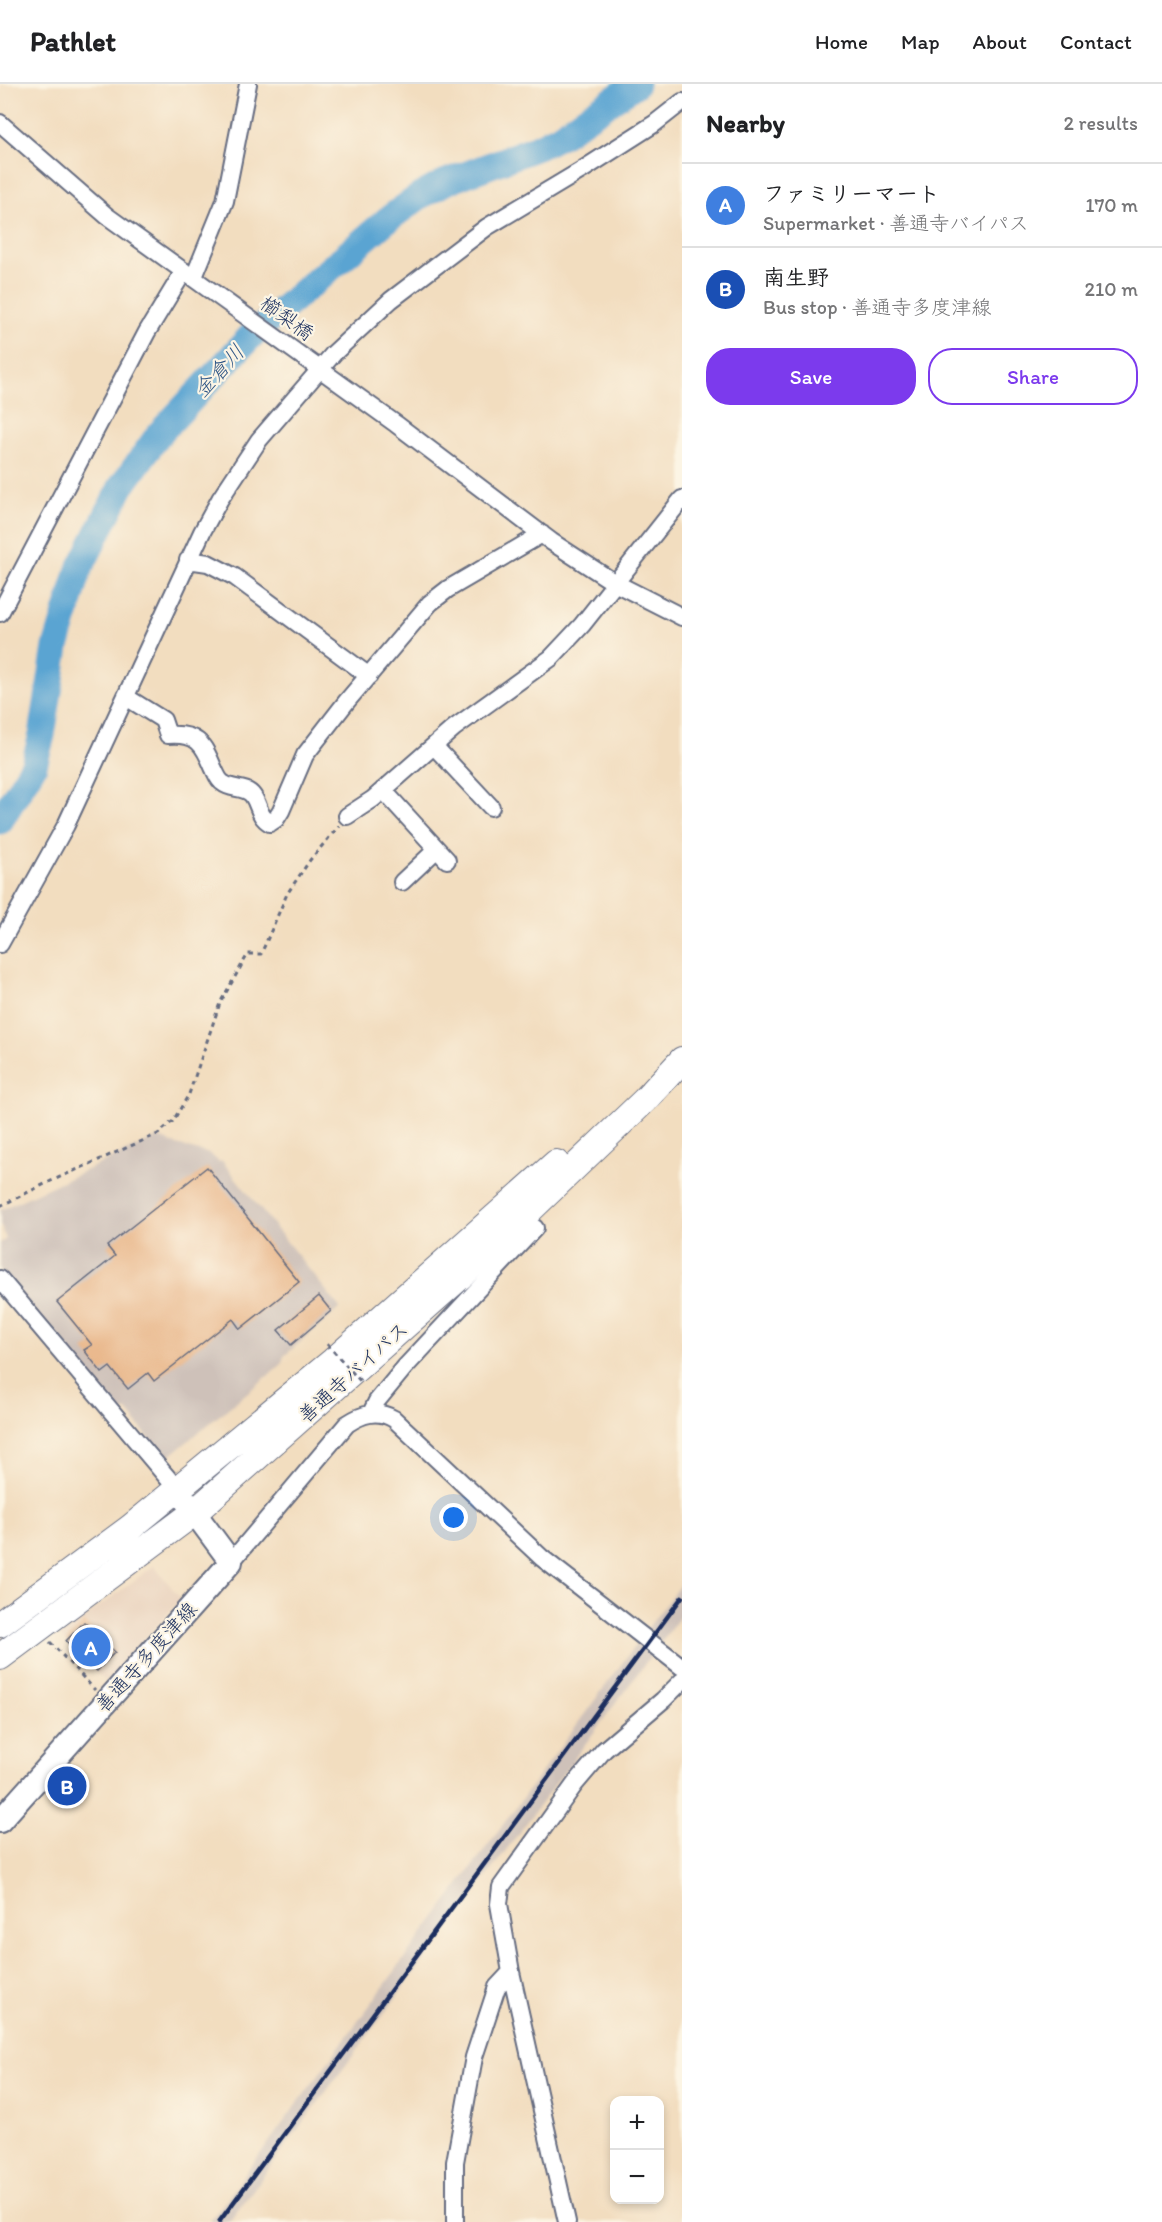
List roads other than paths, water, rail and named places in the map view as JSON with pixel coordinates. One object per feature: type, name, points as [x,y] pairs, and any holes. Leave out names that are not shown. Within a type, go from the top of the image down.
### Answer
[{"type":"highway","name":"善通寺バイパス","points":[[0,1624],[130,1528],[333,1361],[558,1162],[682,1058]]},
{"type":"highway","name":"善通寺バイパス","points":[[0,1657],[195,1512],[462,1275],[613,1131],[682,1058]]},
{"type":"main road","points":[[177,1489],[231,1562]]},
{"type":"main road","name":"善通寺多度津線","points":[[0,1821],[231,1562]]},
{"type":"street","points":[[0,613],[147,332],[189,274],[225,201],[248,84]]},
{"type":"street","points":[[0,944],[66,825],[188,560],[220,499],[259,440],[334,353],[391,300],[487,227],[582,171],[654,124],[682,102]]},
{"type":"street","name":"櫛梨橋","points":[[0,123],[107,216],[321,369],[542,534],[615,583],[682,617]]},
{"type":"street","points":[[347,816],[383,790],[454,728],[551,658],[582,625],[682,499]]},
{"type":"street","points":[[126,697],[163,720],[168,735],[179,734],[190,737],[204,746],[219,780],[225,785],[249,792],[254,797],[263,819],[270,823],[281,811],[305,755],[430,603],[448,589],[542,534]]},
{"type":"street","points":[[188,560],[208,563],[235,577],[369,676]]},
{"type":"street","points":[[434,746],[491,807]]},
{"type":"street","points":[[383,790],[442,854],[402,882]]},
{"type":"street","points":[[371,1413],[377,1401],[405,1367],[535,1228]]},
{"type":"street","points":[[0,1279],[177,1489]]},
{"type":"street","points":[[231,1562],[347,1424],[360,1416],[371,1413],[387,1415],[394,1419],[534,1551],[567,1579],[682,1666]]},
{"type":"street","points":[[567,2222],[511,1972],[499,1904],[501,1887],[575,1784],[604,1750],[682,1681]]},
{"type":"street","points":[[455,2222],[455,2162],[474,2057],[497,1987],[511,1972]]},
{"type":"waterway","name":"金倉川","points":[[0,821],[34,765],[42,735],[56,647],[79,570],[121,487],[159,434],[251,336],[387,220],[420,196],[446,182],[538,147],[560,136],[636,84]]},
{"type":"railway","points":[[219,2222],[682,1597]]},
{"type":"place","name":"ファミリーマート","points":[[91,1647]]},
{"type":"place","name":"南生野","points":[[67,1786]]}]
